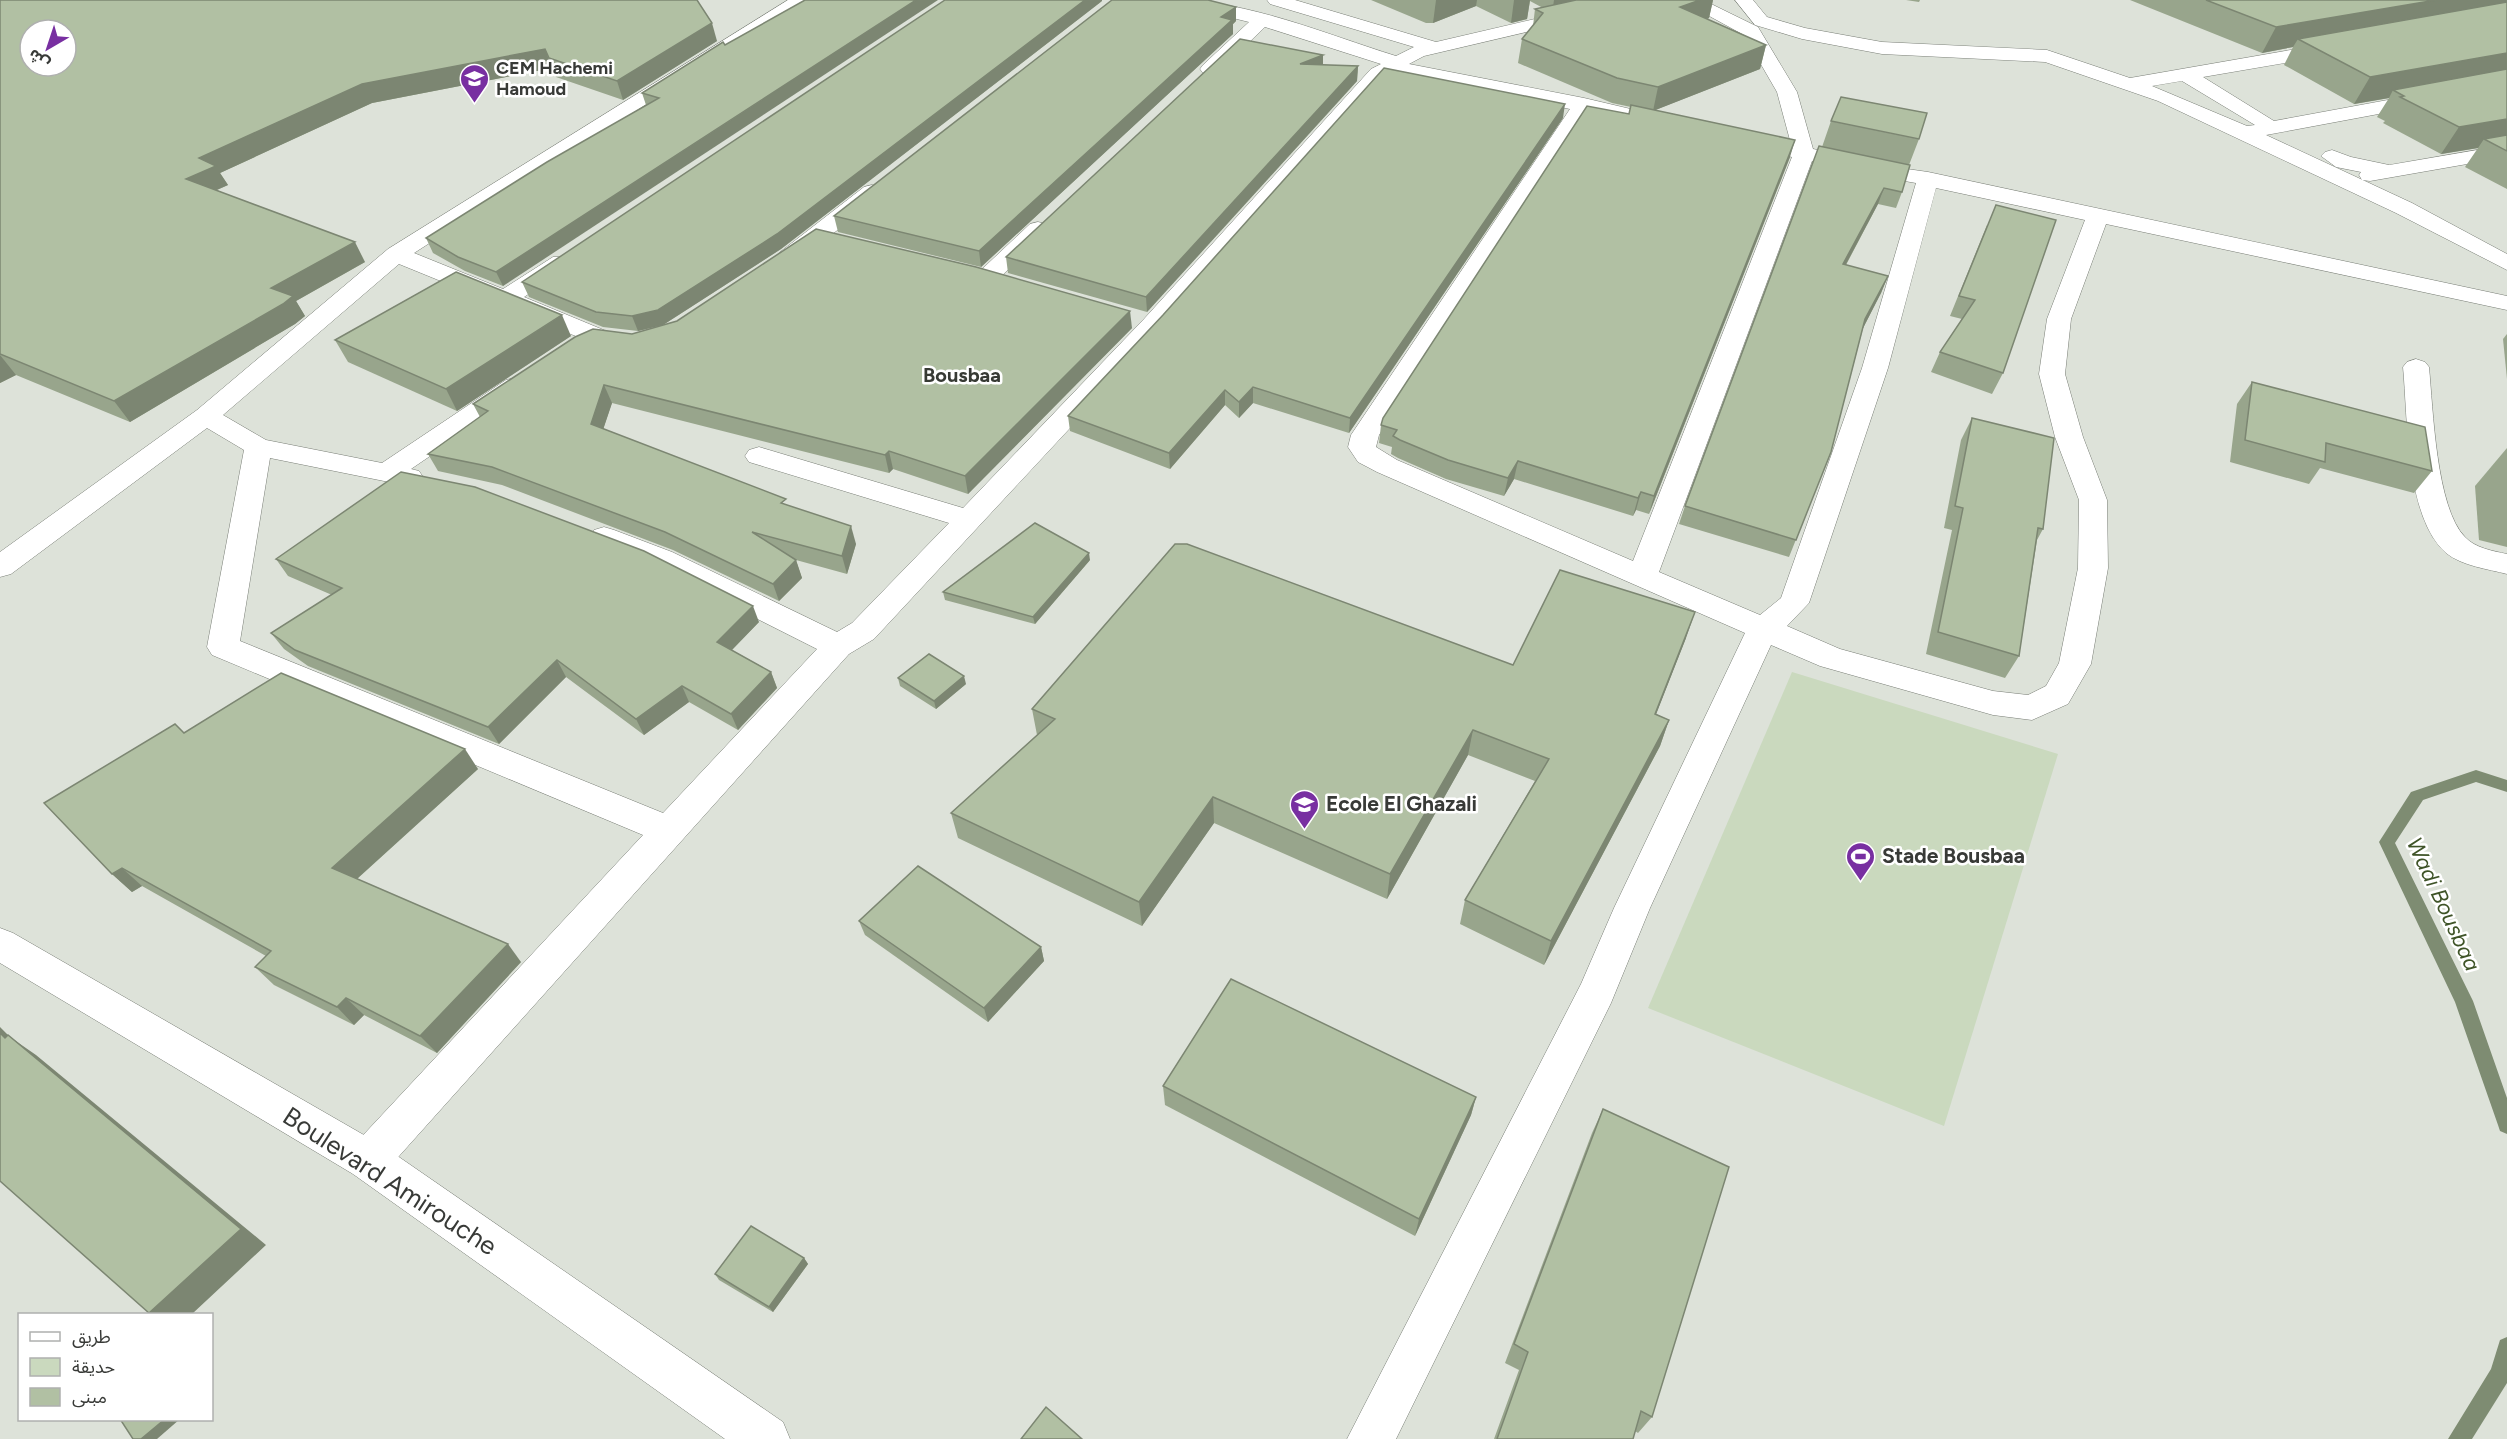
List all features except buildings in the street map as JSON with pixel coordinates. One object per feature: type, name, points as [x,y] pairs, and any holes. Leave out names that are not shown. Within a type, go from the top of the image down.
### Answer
[{"type":"street","points":[[0,567],[206,416],[396,254],[800,0]]},
{"type":"street","points":[[1182,0],[1262,20],[1392,64],[1684,127]]},
{"type":"street","points":[[1276,0],[1436,48]]},
{"type":"street","points":[[368,1160],[838,646],[862,631],[969,519],[1142,321],[1378,73],[1392,64],[1436,48],[1539,16],[1640,0]]},
{"type":"street","points":[[1642,577],[1804,153],[1787,92],[1751,31],[1689,0]]},
{"type":"street","points":[[1744,0],[1761,21],[1802,33],[1882,48],[2047,56],[2165,97],[2246,133],[2404,208],[2507,263]]},
{"type":"street","points":[[1193,84],[1262,20]]},
{"type":"street","points":[[2128,84],[2346,46]]},
{"type":"street","points":[[2186,75],[2276,128],[2344,162],[2390,172]]},
{"type":"street","points":[[2246,133],[2507,84]]},
{"type":"street","points":[[1584,104],[1365,435],[1362,447],[1368,456],[1762,630],[1831,658],[1993,703],[2032,708],[2057,695],[2075,664],[2093,568],[2093,500],[2069,437],[2052,374],[2059,319],[2098,216]]},
{"type":"street","points":[[1729,137],[2507,303]]},
{"type":"street","points":[[2344,180],[2507,151]]},
{"type":"street","points":[[771,269],[827,239],[889,179]]},
{"type":"street","points":[[1371,1439],[1597,991],[1632,908],[1762,630],[1794,603],[1875,368],[1928,179]]},
{"type":"street","points":[[987,277],[1056,213]]},
{"type":"street","points":[[2476,246],[2507,240]]},
{"type":"street","points":[[505,299],[575,252]]},
{"type":"street","points":[[396,254],[505,299],[607,337],[572,348]]},
{"type":"street","points":[[2416,367],[2432,504],[2448,539],[2457,548],[2507,564]]},
{"type":"street","points":[[387,472],[533,374]]},
{"type":"street","points":[[206,416],[258,447],[433,482]]},
{"type":"street","points":[[258,447],[223,647],[668,830]]},
{"type":"street","points":[[759,456],[969,519]]},
{"type":"street","points":[[576,526],[662,559],[838,646]]},
{"type":"street","name":"Boulevard Amirouche","points":[[0,944],[368,1160],[766,1439]]},
{"type":"green space","name":"Stade Bousbaa","points":[[1792,672],[2058,754],[1944,1126],[1648,1008]]},
{"type":"waterway","name":"Wadi Bousbaa","points":[[2507,786],[2476,776],[2417,796],[2387,842],[2464,1001],[2507,1125]]},
{"type":"waterway","name":"Wadi Bousbaa","points":[[2459,1439],[2501,1373],[2507,1347]]},
{"type":"place","name":"CEM Hachemi Hamoud","points":[[475,104]]},
{"type":"place","name":"Ecole El Ghazali","points":[[1305,830]]},
{"type":"place","name":"Stade Bousbaa","points":[[1861,882]]},
{"type":"district","name":"Bousbaa","points":[[962,375]]}]
